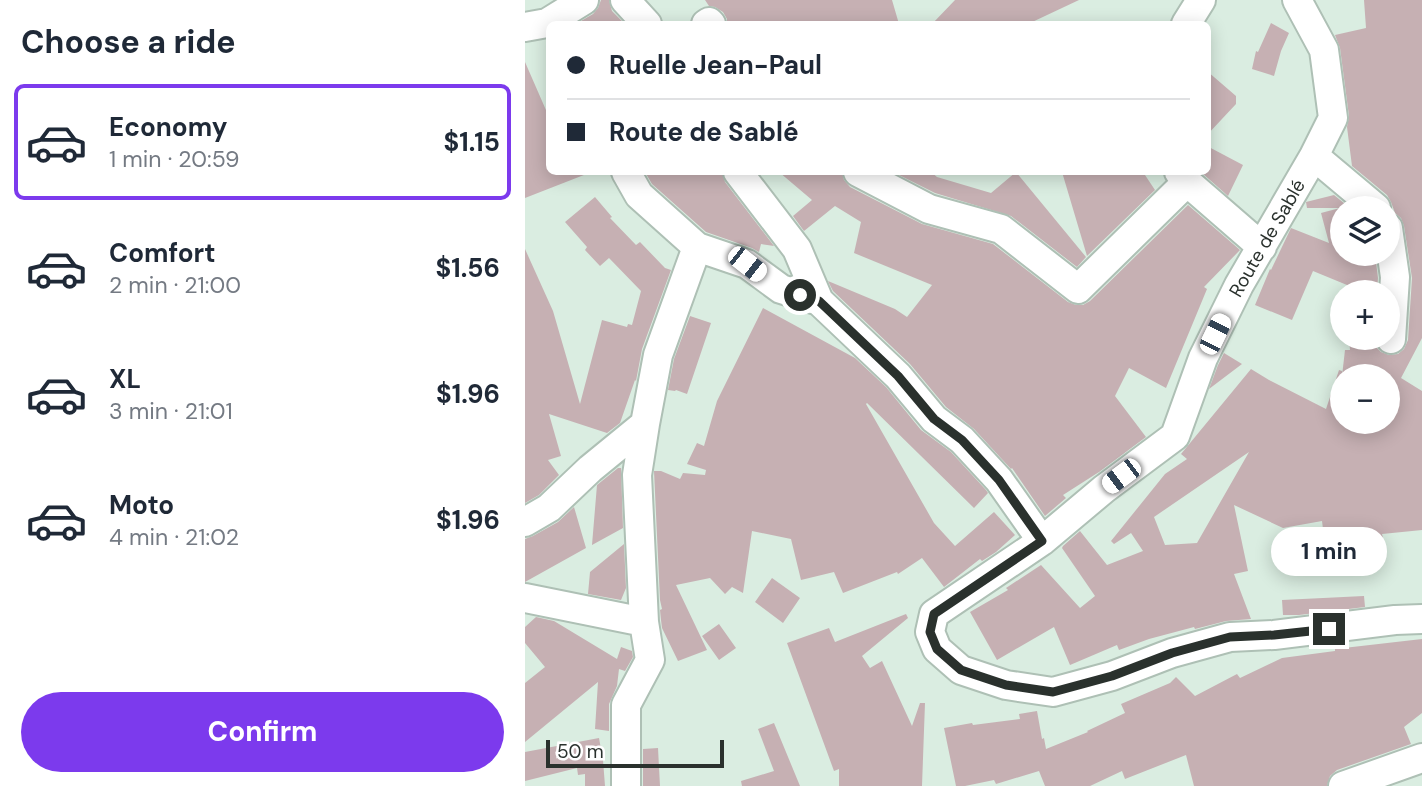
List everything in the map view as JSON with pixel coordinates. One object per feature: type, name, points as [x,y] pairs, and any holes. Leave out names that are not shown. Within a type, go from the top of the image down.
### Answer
[{"type":"street","points":[[541,20],[584,0]]},
{"type":"street","points":[[625,0],[644,21]]},
{"type":"street","points":[[1188,21],[1201,0]]},
{"type":"street","name":"Route de Sablé","points":[[1297,0],[1324,50],[1333,118],[1239,285],[1203,358],[1175,436],[1104,489],[1042,541],[934,614],[930,632],[937,649],[961,670],[1006,685],[1053,692],[1112,676],[1172,653],[1230,637],[1274,635],[1422,619]]},
{"type":"street","points":[[1314,156],[1362,196]]},
{"type":"street","points":[[628,175],[639,195],[697,247],[747,264],[781,289],[819,301]]},
{"type":"street","points":[[740,175],[797,249],[819,301],[898,376],[934,419],[962,440],[999,480],[1042,541]]},
{"type":"street","points":[[864,175],[929,209],[1000,229],[1078,289],[1183,177],[1262,247]]},
{"type":"street","points":[[626,786],[626,705],[650,660],[644,622],[637,475],[659,355],[697,247]]},
{"type":"street","points":[[525,522],[549,508],[590,469],[645,424]]},
{"type":"street","points":[[525,598],[644,622]]},
{"type":"street","points":[[1343,786],[1422,758]]},
{"type":"building","points":[[601,0],[609,0],[612,11],[622,21],[581,21],[598,8]]},
{"type":"building","points":[[705,0],[892,0],[898,21],[727,21],[723,12],[709,6]]},
{"type":"building","points":[[955,0],[1079,0],[1034,21],[935,21]]},
{"type":"building","points":[[1364,0],[1422,0],[1422,338],[1401,378],[1422,391],[1422,530],[1382,534],[1383,538],[1325,545],[1322,521],[1283,528],[1234,505],[1248,571],[1234,574],[1251,619],[1226,621],[1195,629],[1194,627],[1119,650],[1117,645],[1070,665],[1054,627],[997,660],[970,612],[1008,590],[1006,588],[1041,565],[1080,608],[1095,596],[1063,546],[1080,531],[1107,565],[1143,551],[1131,533],[1114,544],[1111,541],[1165,474],[1187,459],[1181,454],[1251,369],[1326,409],[1330,397],[1330,434],[1400,434],[1400,364],[1343,364],[1345,350],[1379,350],[1389,355],[1398,354],[1404,349],[1408,340],[1412,278],[1404,226],[1400,217],[1400,196],[1388,196],[1352,166],[1347,127],[1349,116],[1340,48],[1335,35],[1366,28]],"holes":[[[1249,452],[1197,543],[1165,545],[1154,517]]]},
{"type":"building","points":[[1271,23],[1289,33],[1274,76],[1252,69],[1256,51],[1258,52]]},
{"type":"building","points":[[525,62],[546,110],[546,175],[584,175],[525,198]]},
{"type":"building","points":[[1211,74],[1236,96],[1236,104],[1211,131]]},
{"type":"building","points":[[1211,148],[1243,165],[1228,196],[1204,175],[1211,175]]},
{"type":"building","points":[[647,175],[723,175],[725,182],[774,246],[761,244],[759,252],[706,232],[652,184]]},
{"type":"building","points":[[783,175],[843,175],[850,187],[922,224],[993,244],[1068,302],[1076,305],[1090,301],[1188,205],[1240,250],[1204,287],[1207,289],[1166,388],[1129,368],[1115,396],[1146,437],[1063,495],[1066,498],[1045,516],[1012,468],[974,429],[946,407],[910,364],[833,291],[828,281],[895,309],[907,317],[932,285],[854,253],[861,222],[835,206],[804,231],[793,216],[812,200]]},
{"type":"building","points":[[899,175],[935,175],[991,193],[1012,175],[1018,175],[1086,257],[1077,267],[1011,216],[935,193]]},
{"type":"building","points":[[1063,175],[1145,175],[1155,190],[1087,256]]},
{"type":"building","points":[[1330,196],[1330,208],[1307,208],[1306,202]]},
{"type":"building","points":[[595,197],[612,217],[610,218],[636,245],[640,242],[665,268],[671,270],[642,349],[636,381],[620,423],[607,433],[549,414],[561,456],[548,460],[559,475],[539,495],[525,503],[525,249],[553,311],[580,404],[602,320],[627,327],[628,324],[632,325],[641,291],[609,258],[600,266],[565,222]]},
{"type":"building","points":[[1330,211],[1330,266],[1376,266],[1378,280],[1335,280],[1313,271],[1292,320],[1255,305],[1291,228],[1329,243],[1321,213]]},
{"type":"building","points":[[763,308],[855,358],[886,387],[921,430],[951,452],[986,490],[988,493],[974,508],[866,404],[934,523],[955,546],[994,512],[1015,535],[996,552],[982,561],[980,559],[944,587],[922,558],[898,574],[897,572],[843,593],[834,572],[801,580],[791,539],[752,531],[743,593],[732,587],[725,594],[710,578],[676,585],[707,650],[678,661],[662,628],[654,471],[680,479],[683,473],[705,475],[706,470],[687,464],[697,443],[704,446],[717,401]]},
{"type":"building","points":[[690,316],[711,323],[687,394],[668,390],[674,359]]},
{"type":"building","points":[[1224,353],[1242,364],[1209,389],[1218,365]]},
{"type":"building","points":[[621,468],[623,528],[592,545],[597,485]]},
{"type":"building","points":[[574,507],[586,548],[525,582],[525,539],[558,522]]},
{"type":"building","points":[[624,544],[626,588],[621,600],[588,594],[590,572]]},
{"type":"building","points":[[772,578],[800,598],[783,623],[755,602]]},
{"type":"building","points":[[1364,596],[1365,607],[1283,615],[1282,600]]},
{"type":"building","points":[[906,614],[908,618],[862,656],[870,668],[882,661],[912,726],[920,703],[925,703],[922,786],[839,786],[839,769],[834,771],[787,643],[829,628],[835,642]]},
{"type":"building","points":[[536,617],[554,621],[617,659],[621,647],[632,651],[633,657],[625,671],[619,669],[617,686],[609,704],[609,731],[595,729],[598,682],[525,742],[525,683],[545,667],[525,643],[525,627]]},
{"type":"building","points":[[719,624],[736,648],[719,660],[702,636]]},
{"type":"building","points":[[1422,639],[1422,713],[1404,727],[1411,744],[1337,770],[1330,776],[1327,786],[1194,786],[1186,755],[1125,779],[1122,771],[1090,786],[1045,786],[1039,771],[996,784],[994,780],[956,786],[944,728],[1020,719],[1019,714],[1037,711],[1046,749],[1125,713],[1121,704],[1170,683],[1176,677],[1195,696],[1237,674],[1240,678],[1282,658]]},
{"type":"building","points":[[774,723],[800,786],[742,786],[741,781],[774,771],[758,729]]},
{"type":"building","points":[[599,738],[605,786],[585,786],[585,774],[578,775],[577,768],[525,781],[525,752]]},
{"type":"building","points":[[658,748],[660,786],[643,786],[643,749]]},
{"type":"route","points":[[800,295],[819,301],[898,376],[934,419],[962,440],[999,480],[1042,541],[934,614],[930,632],[937,649],[961,670],[1006,685],[1053,692],[1112,676],[1172,653],[1230,637],[1329,629]]}]
